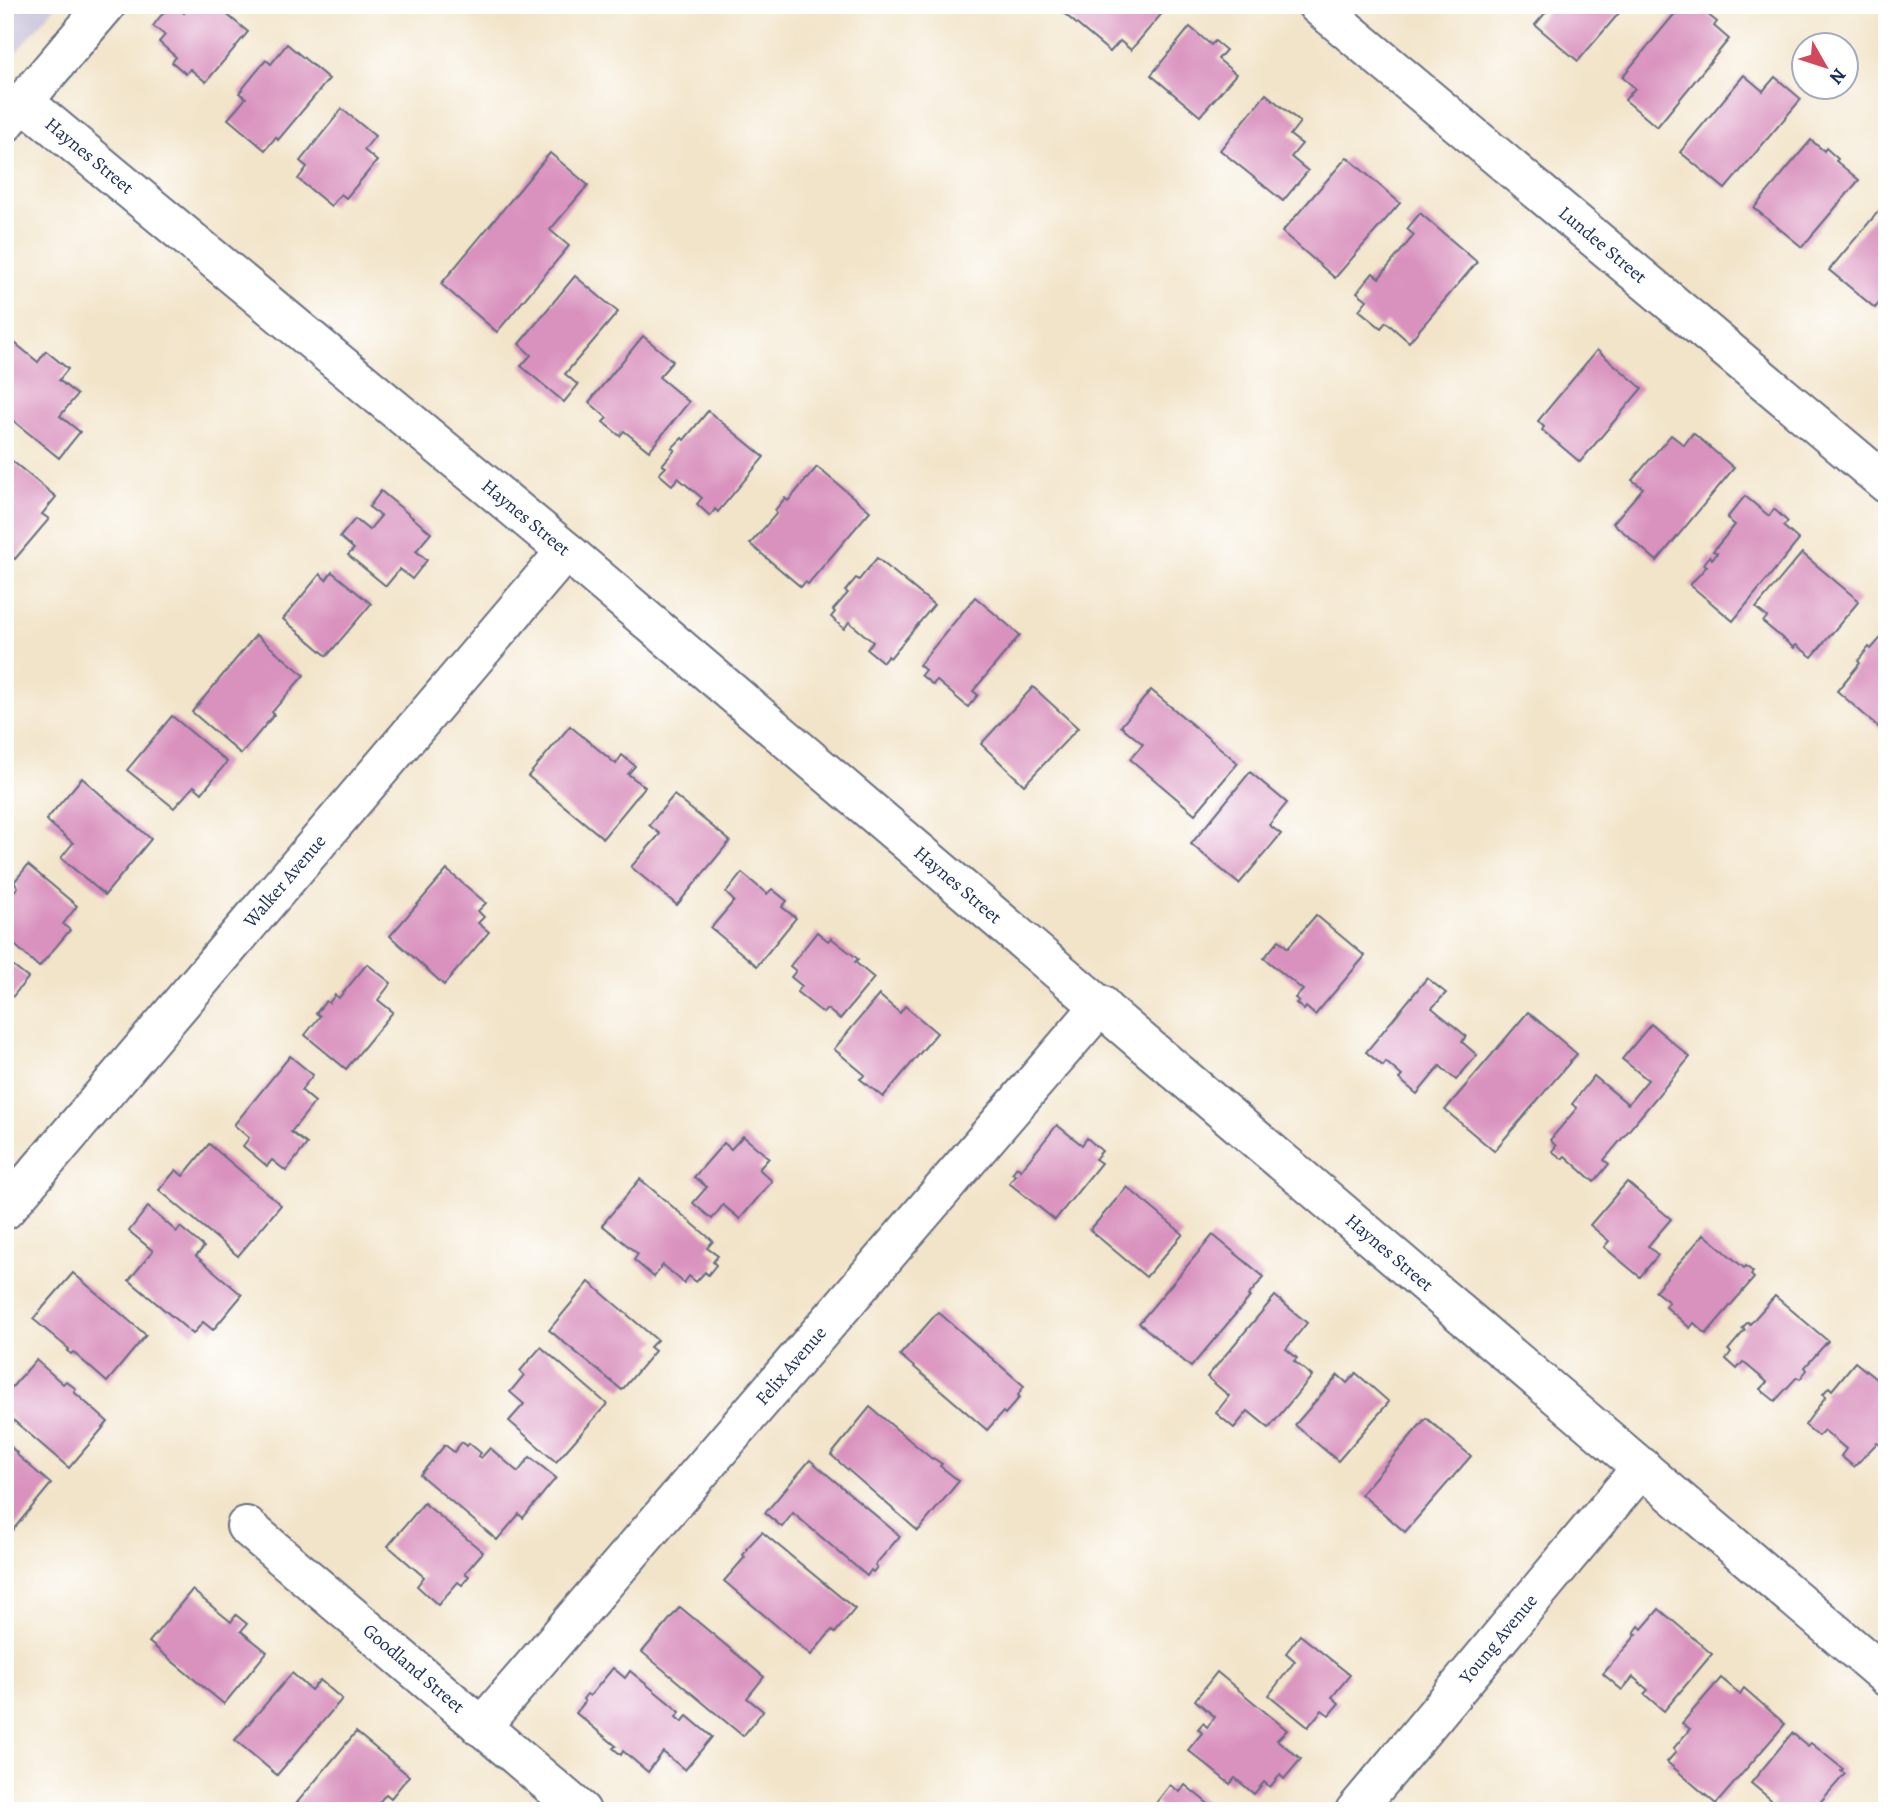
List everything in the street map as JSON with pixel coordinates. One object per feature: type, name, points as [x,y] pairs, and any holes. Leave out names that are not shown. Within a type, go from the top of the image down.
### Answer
[{"type":"street","points":[[14,112],[106,5]]},
{"type":"street","name":"Lundee Street","points":[[1317,5],[1887,484]]},
{"type":"street","name":"Haynes Street","points":[[14,112],[566,551],[1887,1677]]},
{"type":"street","name":"Walker Avenue","points":[[5,1210],[566,551]]},
{"type":"street","name":"Felix Avenue","points":[[481,1727],[1101,1005]]},
{"type":"street","name":"Young Avenue","points":[[1354,1811],[1642,1467]]},
{"type":"street","name":"Goodland Street","points":[[246,1526],[581,1811]]},
{"type":"shaded area","points":[[5,5],[57,5],[5,65]]},
{"type":"building","points":[[169,5],[174,5],[184,13],[190,5],[232,5],[225,13],[248,32],[206,82],[190,69],[186,74],[172,62],[176,57],[159,42],[165,35],[153,26]]},
{"type":"building","points":[[1054,5],[1160,5],[1164,11],[1131,50],[1120,41],[1110,52]]},
{"type":"building","points":[[1552,5],[1626,5],[1578,61],[1535,25]]},
{"type":"building","points":[[1682,5],[1687,5],[1697,13],[1701,9],[1717,22],[1714,26],[1729,39],[1657,127],[1625,100],[1635,88],[1622,77]]},
{"type":"building","points":[[1190,27],[1211,45],[1215,41],[1226,50],[1218,59],[1236,74],[1200,116],[1151,75]]},
{"type":"building","points":[[287,44],[329,79],[278,140],[276,137],[265,150],[228,119],[246,98],[239,93],[266,60],[271,64]]},
{"type":"building","points":[[1744,75],[1763,91],[1775,77],[1790,90],[1790,102],[1798,102],[1725,189],[1680,152]]},
{"type":"building","points":[[1266,94],[1300,122],[1290,135],[1302,144],[1291,157],[1308,171],[1283,201],[1220,150]]},
{"type":"building","points":[[342,109],[375,136],[364,150],[377,161],[346,198],[341,194],[331,206],[298,179],[307,167],[300,161]]},
{"type":"building","points":[[1811,140],[1824,151],[1826,148],[1838,159],[1836,161],[1859,180],[1802,247],[1754,208]]},
{"type":"building","points":[[550,153],[588,185],[550,230],[569,246],[497,332],[441,284]]},
{"type":"building","points":[[1347,157],[1400,203],[1335,278],[1282,232]]},
{"type":"building","points":[[1887,201],[1887,294],[1875,308],[1829,270]]},
{"type":"building","points":[[1420,213],[1477,262],[1409,342],[1386,322],[1381,328],[1359,310],[1367,300],[1357,292],[1373,273],[1379,278],[1414,235],[1407,229]]},
{"type":"building","points":[[575,276],[618,312],[565,374],[578,385],[564,402],[521,366],[531,355],[519,344]]},
{"type":"building","points":[[5,335],[38,362],[46,351],[68,369],[59,380],[77,395],[60,416],[80,432],[59,458],[5,414]]},
{"type":"building","points":[[643,336],[673,361],[659,377],[689,402],[649,451],[624,431],[620,436],[603,422],[607,418],[589,402]]},
{"type":"building","points":[[1597,350],[1642,388],[1580,462],[1542,430],[1544,427],[1538,421]]},
{"type":"building","points":[[708,411],[764,457],[718,512],[715,509],[710,516],[697,504],[702,498],[678,478],[672,485],[659,474],[666,467],[662,465],[675,450],[672,448],[682,438],[684,440]]},
{"type":"building","points":[[1693,433],[1734,468],[1657,561],[1613,523],[1643,488],[1632,480],[1671,435],[1684,445]]},
{"type":"building","points":[[5,455],[56,497],[42,514],[49,519],[15,559],[5,551]]},
{"type":"building","points":[[817,467],[870,511],[808,584],[805,582],[801,587],[750,544],[777,513],[775,510],[785,498],[788,501]]},
{"type":"building","points":[[381,491],[431,533],[416,551],[427,560],[412,579],[400,569],[386,586],[348,555],[354,549],[340,537],[355,519],[369,530],[381,516],[369,507]]},
{"type":"building","points":[[1745,496],[1769,516],[1774,509],[1788,522],[1783,526],[1799,540],[1733,621],[1690,585],[1707,566],[1704,564],[1710,556],[1712,559],[1717,553],[1713,551],[1735,525],[1727,518]]},
{"type":"building","points":[[1802,553],[1859,601],[1812,657],[1796,645],[1794,648],[1763,622],[1767,617],[1756,608]]},
{"type":"building","points":[[877,558],[934,605],[890,658],[888,656],[883,662],[867,649],[873,642],[849,622],[844,629],[831,617],[835,612],[833,610],[848,593],[845,591],[856,578],[859,580]]},
{"type":"building","points":[[332,572],[371,604],[327,656],[283,619],[320,574],[326,580]]},
{"type":"building","points":[[975,597],[1020,635],[973,691],[978,695],[968,707],[936,680],[933,685],[921,675],[925,670],[919,665]]},
{"type":"building","points":[[1887,631],[1887,724],[1882,730],[1837,691],[1860,663],[1858,661],[1869,647],[1871,649]]},
{"type":"building","points":[[256,635],[304,675],[241,754],[192,712]]},
{"type":"building","points":[[1033,687],[1078,728],[1024,785],[981,744]]},
{"type":"building","points":[[1151,690],[1238,763],[1195,814],[1130,759],[1143,744],[1121,726]]},
{"type":"building","points":[[172,716],[227,762],[202,793],[194,786],[174,808],[127,770]]},
{"type":"building","points":[[570,726],[616,764],[622,755],[635,766],[628,774],[645,787],[603,838],[528,776]]},
{"type":"building","points":[[1250,772],[1287,803],[1269,825],[1281,834],[1239,884],[1191,844]]},
{"type":"building","points":[[82,778],[151,839],[105,895],[61,858],[73,843],[46,820]]},
{"type":"building","points":[[674,795],[730,841],[677,905],[631,867],[660,834],[649,825]]},
{"type":"building","points":[[28,865],[77,906],[63,924],[70,930],[39,967],[5,936],[5,902],[18,887],[14,882]]},
{"type":"building","points":[[447,870],[486,903],[478,911],[484,917],[478,923],[489,932],[444,985],[390,936]]},
{"type":"building","points":[[742,873],[767,894],[772,889],[787,901],[782,907],[796,918],[757,966],[711,928],[734,901],[726,893]]},
{"type":"building","points":[[1316,915],[1365,956],[1315,1015],[1296,1003],[1299,1001],[1295,998],[1303,990],[1264,958],[1279,940],[1288,948]]},
{"type":"building","points":[[817,932],[828,941],[831,938],[858,959],[855,962],[874,978],[840,1019],[827,1009],[823,1013],[797,992],[802,986],[791,977],[796,971],[790,966]]},
{"type":"building","points":[[5,960],[28,978],[5,1006]]},
{"type":"building","points":[[367,964],[391,983],[378,1000],[393,1012],[346,1069],[305,1035],[320,1016],[316,1013],[326,1001],[329,1003],[335,995],[339,998]]},
{"type":"building","points":[[1427,978],[1446,993],[1432,1008],[1466,1036],[1462,1042],[1477,1055],[1456,1080],[1440,1066],[1417,1094],[1399,1079],[1402,1076],[1386,1062],[1383,1066],[1366,1052]]},
{"type":"building","points":[[879,995],[900,1013],[905,1006],[937,1033],[883,1097],[860,1079],[865,1075],[834,1049]]},
{"type":"building","points":[[1528,1012],[1577,1054],[1494,1151],[1445,1110]]},
{"type":"building","points":[[1651,1024],[1690,1057],[1604,1160],[1609,1164],[1594,1182],[1565,1156],[1562,1159],[1552,1151],[1556,1146],[1550,1140],[1577,1108],[1572,1104],[1594,1076],[1628,1104],[1648,1080],[1622,1059]]},
{"type":"building","points":[[290,1056],[313,1075],[301,1090],[315,1102],[291,1132],[307,1144],[286,1171],[272,1160],[267,1166],[243,1146],[249,1138],[234,1125]]},
{"type":"building","points":[[1057,1125],[1082,1145],[1087,1138],[1102,1151],[1095,1159],[1101,1163],[1055,1220],[1009,1183],[1015,1175],[1012,1173],[1017,1167],[1021,1170]]},
{"type":"building","points":[[743,1136],[769,1158],[759,1169],[772,1181],[740,1219],[723,1205],[712,1219],[693,1203],[707,1187],[694,1177],[724,1143],[731,1149]]},
{"type":"building","points":[[209,1144],[281,1205],[238,1256],[159,1190],[176,1170],[183,1176]]},
{"type":"building","points":[[640,1179],[713,1241],[707,1248],[718,1256],[713,1262],[716,1265],[708,1275],[705,1272],[696,1282],[689,1276],[684,1283],[663,1265],[654,1277],[634,1260],[638,1254],[602,1225]]},
{"type":"building","points":[[1627,1182],[1671,1219],[1648,1246],[1658,1255],[1640,1277],[1604,1247],[1609,1241],[1590,1225]]},
{"type":"building","points":[[1127,1187],[1183,1234],[1146,1277],[1090,1230]]},
{"type":"building","points":[[148,1207],[177,1232],[180,1227],[204,1247],[196,1256],[242,1295],[213,1330],[203,1322],[193,1334],[129,1280],[153,1251],[129,1231]]},
{"type":"building","points":[[1704,1234],[1744,1268],[1746,1266],[1753,1272],[1751,1275],[1754,1278],[1706,1334],[1694,1323],[1690,1328],[1665,1306],[1669,1302],[1655,1291]]},
{"type":"building","points":[[1213,1235],[1264,1277],[1191,1367],[1139,1323]]},
{"type":"building","points":[[73,1273],[146,1335],[107,1382],[73,1352],[71,1354],[67,1351],[69,1349],[33,1319]]},
{"type":"building","points":[[589,1282],[657,1340],[650,1347],[655,1351],[622,1390],[549,1330]]},
{"type":"building","points":[[1275,1296],[1307,1323],[1286,1349],[1297,1358],[1294,1361],[1312,1376],[1269,1428],[1248,1411],[1234,1428],[1216,1413],[1229,1396],[1207,1377]]},
{"type":"building","points":[[1775,1296],[1828,1341],[1805,1367],[1807,1370],[1800,1379],[1797,1377],[1775,1401],[1760,1389],[1767,1382],[1743,1362],[1737,1369],[1726,1359],[1731,1352],[1728,1350],[1745,1330],[1742,1328],[1748,1322],[1750,1324]]},
{"type":"building","points":[[938,1312],[1024,1386],[1018,1395],[1020,1397],[987,1430],[900,1355]]},
{"type":"building","points":[[541,1347],[607,1404],[556,1462],[509,1421],[524,1404],[510,1392],[524,1375],[520,1371]]},
{"type":"building","points":[[36,1360],[63,1384],[66,1381],[76,1389],[74,1392],[108,1422],[69,1468],[5,1413],[5,1395]]},
{"type":"building","points":[[1855,1362],[1887,1388],[1887,1436],[1854,1467],[1841,1456],[1846,1449],[1824,1430],[1818,1436],[1805,1425],[1826,1396],[1823,1394],[1829,1387],[1832,1390]]},
{"type":"building","points":[[1356,1373],[1389,1402],[1338,1461],[1295,1425],[1338,1375],[1347,1383]]},
{"type":"building","points":[[870,1407],[932,1459],[942,1464],[940,1466],[959,1481],[918,1531],[831,1455]]},
{"type":"building","points":[[1426,1418],[1471,1456],[1405,1532],[1361,1494]]},
{"type":"building","points":[[462,1442],[467,1446],[469,1443],[481,1453],[478,1456],[481,1458],[490,1448],[518,1472],[530,1457],[556,1478],[523,1518],[519,1514],[497,1540],[420,1475],[445,1445],[454,1452]]},
{"type":"building","points":[[8,1444],[51,1484],[12,1531],[5,1526],[5,1448]]},
{"type":"building","points":[[810,1460],[900,1536],[867,1576],[793,1513],[782,1527],[765,1513]]},
{"type":"building","points":[[424,1503],[483,1552],[465,1573],[469,1576],[462,1585],[458,1582],[438,1605],[417,1586],[424,1577],[388,1546]]},
{"type":"building","points":[[762,1532],[855,1609],[835,1633],[832,1630],[811,1655],[724,1581],[745,1557],[743,1555],[746,1549]]},
{"type":"building","points":[[192,1590],[231,1622],[236,1615],[247,1624],[241,1631],[267,1652],[224,1704],[149,1642]]},
{"type":"building","points":[[680,1607],[764,1677],[747,1698],[763,1711],[743,1736],[642,1652]]},
{"type":"building","points":[[1659,1609],[1712,1654],[1664,1711],[1644,1694],[1648,1690],[1633,1677],[1622,1690],[1603,1674],[1637,1634],[1634,1633],[1639,1626],[1642,1629]]},
{"type":"building","points":[[1300,1635],[1350,1675],[1332,1697],[1339,1703],[1329,1715],[1322,1710],[1308,1727],[1269,1695],[1295,1661],[1286,1653]]},
{"type":"building","points":[[613,1668],[625,1678],[630,1671],[680,1712],[676,1717],[682,1722],[687,1716],[712,1737],[685,1770],[663,1752],[648,1772],[623,1751],[621,1755],[613,1748],[616,1746],[576,1713],[585,1702],[583,1699],[587,1694],[590,1696]]},
{"type":"building","points":[[1217,1672],[1287,1730],[1277,1740],[1301,1759],[1284,1779],[1280,1775],[1270,1787],[1264,1782],[1254,1794],[1235,1778],[1230,1784],[1188,1750],[1202,1733],[1198,1729],[1203,1723],[1207,1727],[1215,1717],[1195,1700]]},
{"type":"building","points":[[292,1673],[311,1690],[320,1680],[342,1699],[277,1775],[235,1740]]},
{"type":"building","points":[[1721,1678],[1740,1694],[1744,1688],[1785,1724],[1716,1804],[1667,1762],[1676,1752],[1673,1749],[1690,1729],[1682,1723]]},
{"type":"building","points":[[356,1732],[409,1776],[391,1798],[386,1794],[372,1811],[290,1811]]},
{"type":"building","points":[[1792,1733],[1808,1746],[1811,1743],[1843,1769],[1841,1771],[1845,1774],[1815,1808],[1810,1804],[1804,1811],[1768,1811],[1775,1803],[1751,1783]]},
{"type":"building","points":[[1170,1785],[1180,1792],[1185,1785],[1217,1811],[1165,1811],[1156,1803]]}]
